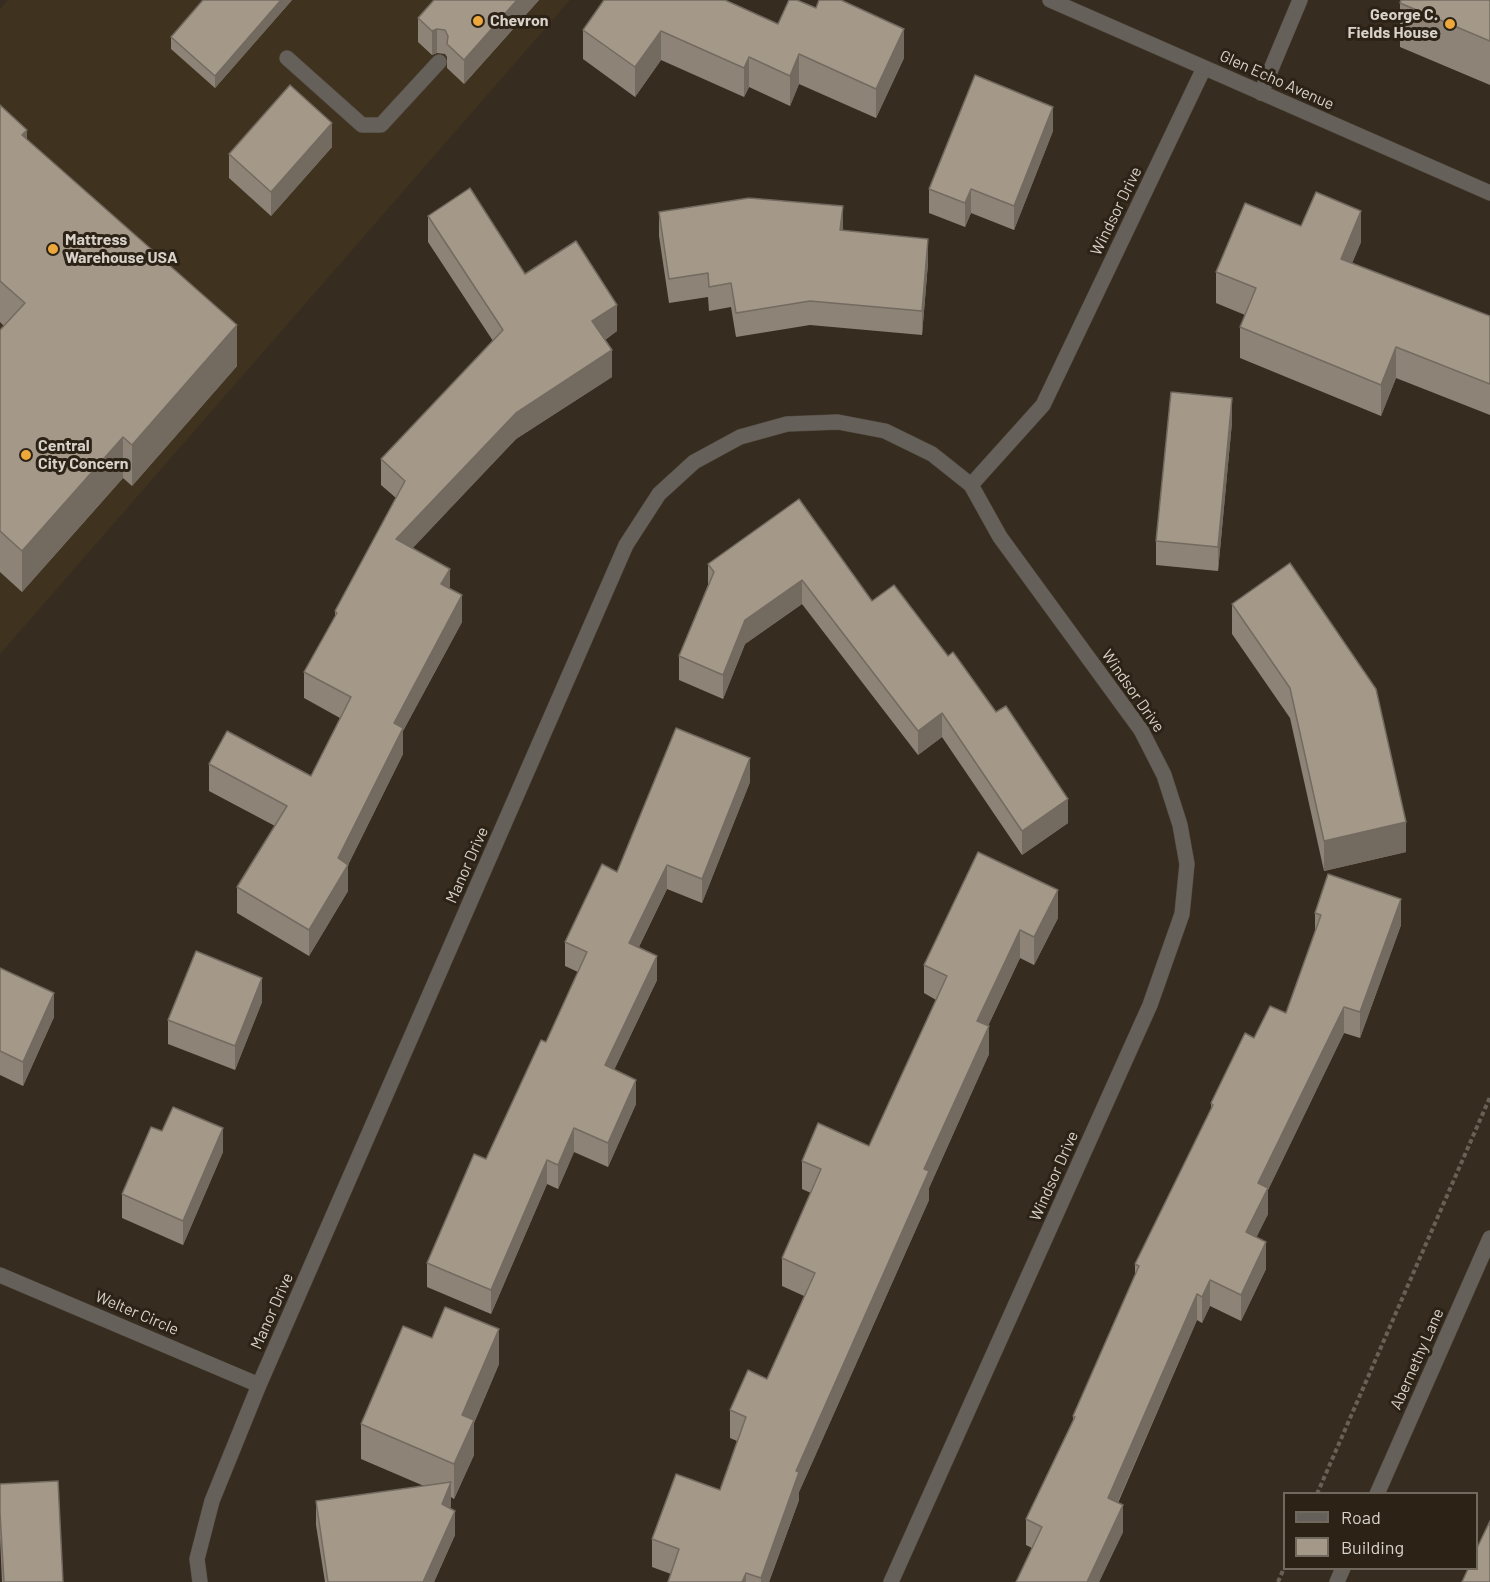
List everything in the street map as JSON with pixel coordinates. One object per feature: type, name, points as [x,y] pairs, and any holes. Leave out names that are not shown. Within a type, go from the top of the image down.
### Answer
[{"type":"street","name":"Glen Echo Avenue","points":[[1050,0],[1490,193]]},
{"type":"street","points":[[1261,93],[1299,0]]},
{"type":"street","points":[[288,58],[362,124],[381,125],[439,62]]},
{"type":"street","name":"Windsor Drive","points":[[891,1582],[1150,1005],[1182,914],[1187,864],[1180,825],[1164,775],[1142,730],[1000,537],[971,485],[1043,405],[1204,68]]},
{"type":"street","name":"Manor Drive","points":[[200,1582],[197,1559],[212,1501],[259,1385],[626,544],[659,494],[694,462],[740,437],[787,424],[838,422],[885,431],[932,454],[971,485]]},
{"type":"street","name":"Abernethy Lane","points":[[1378,1492],[1490,1238]]},
{"type":"street","name":"Welter Circle","points":[[0,1275],[259,1385]]},
{"type":"path","points":[[1318,1492],[1490,1097]]},
{"type":"shaded area","points":[[8,0],[570,0],[0,654],[0,9]]},
{"type":"building","points":[[203,0],[281,0],[215,76],[171,37]]},
{"type":"building","points":[[434,0],[517,0],[464,60],[447,44],[448,36],[445,30],[432,31],[418,18]]},
{"type":"building","points":[[604,0],[725,0],[778,24],[789,0],[797,0],[816,8],[819,0],[841,0],[904,29],[876,89],[799,54],[790,76],[749,57],[744,68],[661,31],[635,67],[583,30]]},
{"type":"building","points":[[1401,0],[1490,0],[1490,41],[1400,3]]},
{"type":"building","points":[[975,75],[1053,107],[1014,206],[971,189],[965,203],[929,189]]},
{"type":"building","points":[[290,85],[332,123],[271,192],[229,154]]},
{"type":"building","points":[[0,105],[27,130],[22,135],[237,325],[132,445],[123,437],[22,551],[0,531],[0,330],[25,303],[0,281]]},
{"type":"building","points":[[470,188],[525,274],[576,241],[617,305],[592,321],[612,350],[516,413],[396,539],[450,569],[441,584],[462,595],[394,723],[403,728],[338,858],[348,865],[309,930],[237,887],[287,806],[209,764],[227,731],[311,776],[351,697],[304,672],[405,481],[381,459],[503,330],[428,216]]},
{"type":"building","points":[[1316,192],[1361,211],[1341,259],[1490,316],[1490,384],[1396,347],[1381,385],[1240,327],[1256,288],[1216,272],[1245,203],[1301,226]]},
{"type":"building","points":[[749,198],[843,206],[840,230],[928,239],[922,311],[810,301],[736,313],[731,283],[709,287],[708,273],[669,279],[659,212]]},
{"type":"building","points":[[1171,392],[1232,398],[1218,547],[1156,541]]},
{"type":"building","points":[[799,499],[872,601],[894,585],[948,656],[953,652],[996,712],[1006,706],[1068,799],[1022,831],[942,713],[918,731],[802,580],[745,620],[723,675],[679,656],[714,572],[708,564]]},
{"type":"building","points":[[1290,563],[1376,689],[1406,822],[1324,841],[1290,688],[1232,604]]},
{"type":"building","points":[[676,728],[750,758],[702,879],[667,865],[629,943],[657,956],[605,1065],[636,1080],[608,1143],[574,1128],[558,1165],[547,1160],[491,1290],[427,1263],[474,1154],[486,1159],[541,1040],[546,1042],[587,952],[565,942],[602,864],[617,872]]},
{"type":"building","points":[[978,852],[1058,890],[1034,937],[1020,930],[977,1021],[989,1026],[924,1169],[929,1171],[796,1471],[799,1472],[761,1578],[746,1573],[742,1582],[668,1582],[679,1549],[652,1539],[676,1474],[720,1490],[746,1417],[730,1410],[748,1370],[767,1379],[815,1273],[782,1258],[821,1169],[802,1161],[818,1123],[869,1146],[947,976],[924,965]]},
{"type":"building","points":[[1328,874],[1401,899],[1360,1012],[1344,1007],[1258,1183],[1268,1188],[1246,1232],[1266,1242],[1241,1295],[1210,1280],[1202,1297],[1197,1294],[1108,1498],[1123,1505],[1087,1582],[1016,1582],[1042,1527],[1026,1519],[1075,1417],[1073,1416],[1139,1266],[1135,1264],[1213,1105],[1211,1103],[1245,1033],[1254,1038],[1270,1006],[1286,1013],[1321,915],[1315,913]]},
{"type":"building","points":[[196,951],[262,978],[235,1046],[168,1020]]},
{"type":"building","points":[[0,968],[54,993],[23,1062],[0,1051]]},
{"type":"building","points":[[173,1107],[223,1128],[183,1221],[122,1194],[151,1127],[162,1131]]},
{"type":"building","points":[[445,1307],[499,1329],[462,1415],[474,1420],[454,1464],[361,1424],[403,1326],[432,1338]]},
{"type":"building","points":[[58,1481],[63,1582],[4,1582],[0,1484]]},
{"type":"building","points":[[451,1482],[442,1504],[455,1511],[423,1582],[328,1582],[316,1501]]},
{"type":"building","points":[[1490,1521],[1490,1582],[1462,1582],[1468,1570],[1478,1570],[1478,1546]]},
{"type":"place","name":"Chevron","points":[[478,21]]},
{"type":"place","name":"George C. Fields House","points":[[1450,24]]},
{"type":"place","name":"Mattress Warehouse USA","points":[[53,249]]},
{"type":"place","name":"Central City Concern","points":[[26,455]]}]
